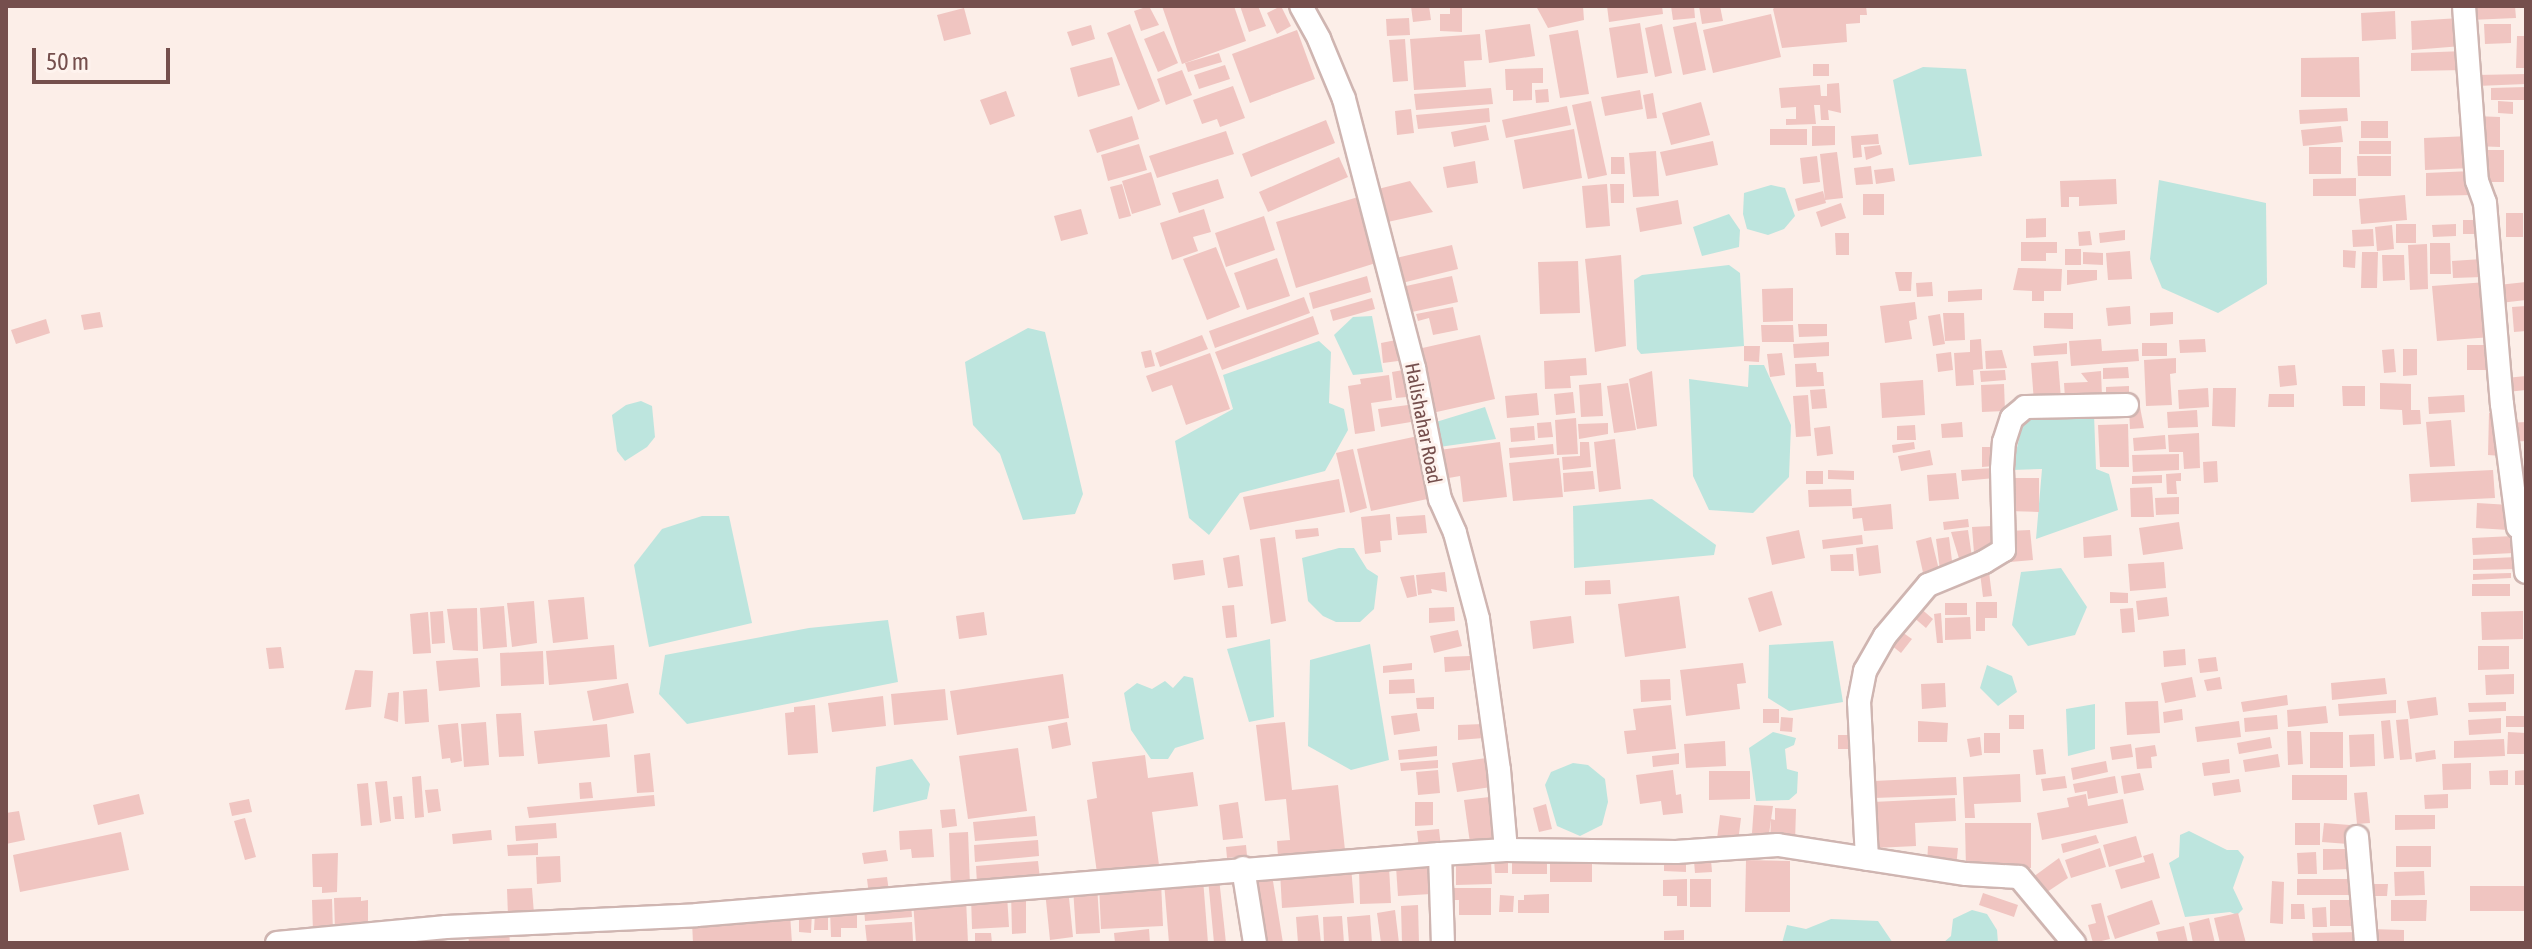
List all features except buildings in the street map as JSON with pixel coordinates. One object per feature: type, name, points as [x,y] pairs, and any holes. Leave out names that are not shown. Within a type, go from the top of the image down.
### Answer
[{"type":"street","name":"Halishahar Road","points":[[1301,6],[1319,39],[1344,99],[1414,368],[1440,499],[1455,533],[1478,619],[1499,770],[1506,850]]},
{"type":"street","points":[[2464,6],[2477,181],[2485,203],[2502,404],[2526,572]]},
{"type":"street","points":[[1867,859],[1859,702],[1865,671],[1885,636],[1928,585],[1984,562],[2004,550],[2004,442],[2012,418],[2025,407],[2127,405]]},
{"type":"street","points":[[2357,837],[2366,943]]},
{"type":"street","points":[[277,943],[446,927],[697,915],[1440,854],[1506,850],[1676,852],[1778,845],[1966,874],[2019,877],[2074,943]]},
{"type":"street","points":[[1440,854],[1443,943]]},
{"type":"street","points":[[1243,868],[1255,943]]},
{"type":"water","points":[[1923,67],[1966,69],[1982,156],[1909,165],[1893,80]]},
{"type":"water","points":[[2159,180],[2266,203],[2267,284],[2218,313],[2162,288],[2150,259]]},
{"type":"water","points":[[1771,185],[1785,188],[1795,216],[1784,229],[1768,235],[1747,229],[1743,214],[1744,193]]},
{"type":"water","points":[[1729,214],[1740,230],[1739,247],[1702,256],[1693,227]]},
{"type":"water","points":[[1729,265],[1740,273],[1744,346],[1641,354],[1637,349],[1634,280],[1642,275]]},
{"type":"water","points":[[1372,316],[1383,372],[1353,375],[1334,335],[1353,317]]},
{"type":"water","points":[[1028,328],[1045,332],[1083,494],[1075,514],[1023,520],[1000,454],[973,425],[965,362]]},
{"type":"water","points":[[1319,341],[1331,352],[1329,403],[1344,409],[1348,430],[1325,471],[1240,493],[1209,535],[1189,518],[1175,441],[1233,409],[1223,375]]},
{"type":"water","points":[[1749,365],[1764,365],[1791,425],[1789,477],[1753,513],[1709,510],[1693,476],[1689,379],[1748,387]]},
{"type":"water","points":[[641,401],[652,406],[655,437],[647,447],[625,461],[617,451],[612,415],[626,405]]},
{"type":"water","points":[[1485,407],[1496,439],[1439,447],[1436,422]]},
{"type":"water","points":[[2094,414],[2096,469],[2109,474],[2118,510],[2036,539],[2042,469],[2012,470],[2024,417]]},
{"type":"water","points":[[1652,499],[1716,545],[1714,555],[1574,568],[1573,506]]},
{"type":"water","points":[[702,516],[729,516],[752,623],[649,647],[634,565],[662,529]]},
{"type":"water","points":[[1339,548],[1354,548],[1367,569],[1378,576],[1374,609],[1360,622],[1336,622],[1323,616],[1308,601],[1302,558]]},
{"type":"water","points":[[2061,568],[2087,607],[2075,635],[2028,646],[2012,625],[2021,572]]},
{"type":"water","points":[[888,620],[898,682],[687,724],[659,694],[665,655],[809,628]]},
{"type":"water","points":[[1270,639],[1274,717],[1249,722],[1227,649]]},
{"type":"water","points":[[1833,641],[1843,702],[1789,711],[1768,698],[1769,645]]},
{"type":"water","points":[[1370,644],[1389,760],[1351,770],[1308,746],[1310,660]]},
{"type":"water","points":[[1987,665],[2012,676],[2017,692],[1998,706],[1980,688]]},
{"type":"water","points":[[1184,676],[1193,678],[1204,739],[1175,748],[1168,759],[1151,759],[1131,730],[1124,693],[1137,683],[1152,689],[1165,681],[1173,688]]},
{"type":"water","points":[[2095,704],[2095,749],[2068,756],[2066,709]]},
{"type":"water","points":[[1773,732],[1796,738],[1794,745],[1785,749],[1787,769],[1798,772],[1797,793],[1789,800],[1756,801],[1749,748]]},
{"type":"water","points":[[912,759],[930,784],[927,799],[873,812],[876,767]]},
{"type":"water","points":[[1573,763],[1588,765],[1605,779],[1608,802],[1602,825],[1580,836],[1557,826],[1545,785],[1551,772]]},
{"type":"water","points":[[2189,831],[2227,850],[2238,850],[2244,857],[2233,888],[2243,909],[2237,915],[2230,912],[2185,917],[2169,863],[2179,857],[2180,835]]},
{"type":"water","points":[[1972,910],[1987,914],[1997,930],[1998,943],[1943,943],[1951,936],[1953,919]]},
{"type":"water","points":[[1831,919],[1878,921],[1893,943],[1782,943],[1787,925],[1806,929]]}]
